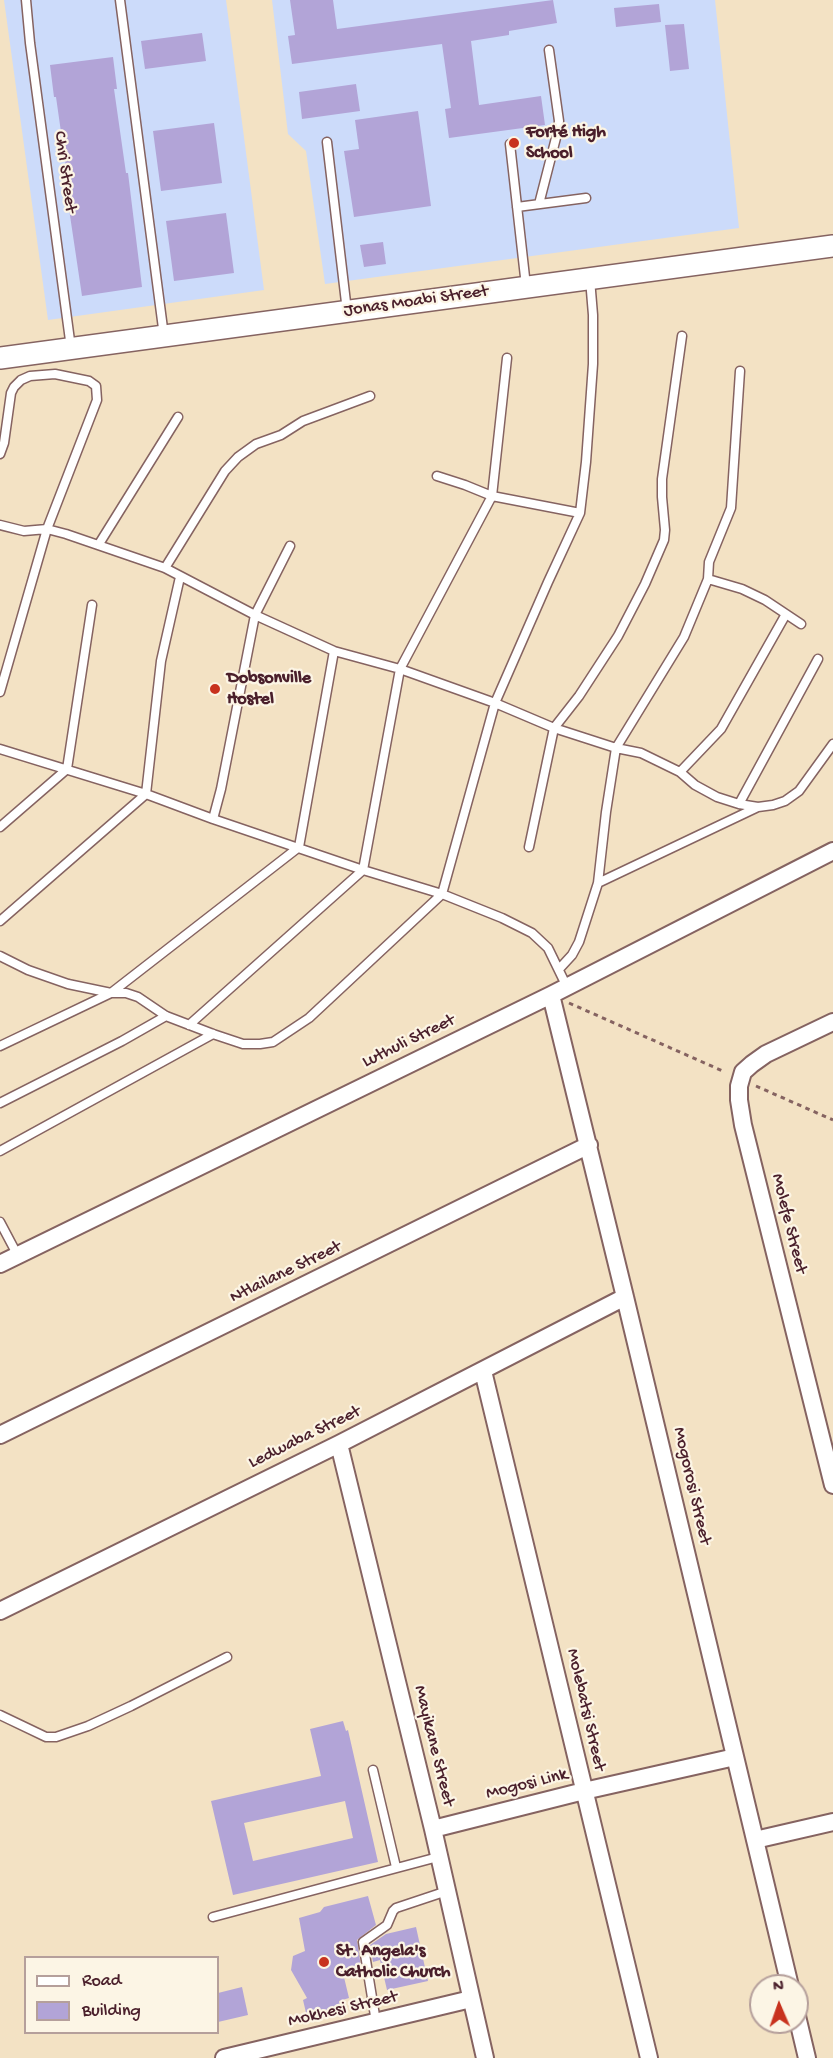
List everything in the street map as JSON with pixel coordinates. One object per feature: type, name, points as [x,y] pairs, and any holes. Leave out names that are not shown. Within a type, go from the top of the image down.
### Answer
[{"type":"street","name":"Jonas Moabi Street","points":[[0,358],[833,246]]},
{"type":"street","name":"Luthuli Street","points":[[0,1264],[551,995],[833,851]]},
{"type":"street","name":"Mogorosi Street","points":[[551,995],[626,1297],[787,1974]]},
{"type":"street","points":[[741,1079],[743,1072],[766,1054],[833,1022]]},
{"type":"street","name":"Molefe Street","points":[[741,1079],[739,1100],[743,1125],[833,1485]]},
{"type":"street","name":"Ntlailane Street","points":[[0,1435],[589,1145]]},
{"type":"street","name":"Ledwaba Street","points":[[0,1611],[339,1444],[626,1297]]},
{"type":"street","name":"Molebatsi Street","points":[[483,1371],[649,2058]]},
{"type":"street","name":"Mayikane Street","points":[[339,1444],[433,1829],[485,2058]]},
{"type":"street","name":"Mogosi Link","points":[[433,1829],[584,1791],[735,1757]]},
{"type":"street","points":[[755,1840],[833,1822]]},
{"type":"street","name":"Mokhesi Street","points":[[224,2058],[471,1999]]},
{"type":"street","points":[[801,2034],[807,2058]]},
{"type":"lane","name":"Chri Street","points":[[26,0],[72,349]]},
{"type":"lane","points":[[120,0],[164,336]]},
{"type":"lane","points":[[539,204],[559,121],[549,50]]},
{"type":"lane","points":[[327,142],[346,311]]},
{"type":"lane","points":[[510,144],[526,287]]},
{"type":"lane","points":[[517,207],[586,198]]},
{"type":"lane","points":[[0,956],[28,970],[68,984],[138,997],[165,1016],[213,1034],[243,1044],[260,1044],[273,1042],[287,1035],[309,1018],[442,894],[495,704],[580,513],[593,364],[590,279]]},
{"type":"lane","points":[[528,847],[554,728],[579,696],[618,636],[645,584],[664,540],[662,478],[682,336]]},
{"type":"lane","points":[[189,1025],[363,870],[400,669],[492,496],[507,358]]},
{"type":"lane","points":[[560,968],[572,955],[579,942],[598,883],[616,748],[684,638],[708,579],[709,562],[731,508],[740,371]]},
{"type":"lane","points":[[0,454],[4,443],[11,393],[21,380],[30,376],[55,374],[89,381],[96,386],[97,400],[47,529],[0,692]]},
{"type":"lane","points":[[165,568],[225,471],[238,457],[256,444],[281,435],[303,421],[370,396]]},
{"type":"lane","points":[[99,544],[178,417]]},
{"type":"lane","points":[[437,476],[492,496],[580,513]]},
{"type":"lane","points":[[0,525],[24,531],[47,529],[99,544],[165,568],[255,615],[334,651],[400,669],[554,728],[616,748],[641,753],[680,772],[695,785],[717,797],[739,804],[758,807],[773,806],[785,801],[799,791],[833,744]]},
{"type":"lane","points":[[213,819],[255,615],[290,546]]},
{"type":"lane","points":[[0,921],[146,794],[161,661],[180,577]]},
{"type":"lane","points":[[708,579],[765,600],[801,624]]},
{"type":"lane","points":[[0,827],[67,769],[92,605]]},
{"type":"lane","points":[[680,772],[721,729],[786,614]]},
{"type":"lane","points":[[0,1046],[111,993],[299,847],[334,651]]},
{"type":"lane","points":[[739,804],[818,659]]},
{"type":"lane","points":[[0,749],[146,794],[363,870],[442,894],[502,918],[532,933],[548,948],[560,968],[567,987]]},
{"type":"lane","points":[[598,883],[758,807]]},
{"type":"lane","points":[[0,1102],[122,1041],[165,1016]]},
{"type":"lane","points":[[0,1151],[213,1034]]},
{"type":"lane","points":[[0,1222],[18,1256]]},
{"type":"lane","points":[[0,1715],[46,1737],[56,1737],[88,1726],[131,1706],[227,1657]]},
{"type":"lane","points":[[373,1770],[396,1867]]},
{"type":"lane","points":[[213,1917],[438,1857]]},
{"type":"lane","points":[[376,2022],[363,1942],[387,1926],[396,1908],[447,1891]]},
{"type":"path","points":[[551,995],[833,1120]]},
{"type":"shaded area","points":[[4,0],[226,0],[264,290],[48,320]]},
{"type":"shaded area","name":"Forté High School","points":[[272,0],[715,0],[739,228],[325,284],[306,151],[288,134]]},
{"type":"building","points":[[290,0],[333,0],[337,29],[553,0],[557,23],[509,31],[509,35],[471,41],[479,105],[541,96],[545,125],[449,138],[445,109],[451,108],[442,44],[292,64],[288,36],[295,35]]},
{"type":"building","points":[[659,4],[661,22],[616,27],[614,8]]},
{"type":"building","points":[[684,24],[689,69],[670,71],[665,25]]},
{"type":"building","points":[[202,33],[206,61],[145,69],[141,41]]},
{"type":"building","points":[[113,57],[117,89],[114,89],[126,173],[128,173],[142,287],[82,296],[65,182],[68,181],[50,65]]},
{"type":"building","points":[[356,84],[360,111],[302,119],[299,92]]},
{"type":"building","points":[[418,111],[431,206],[354,217],[344,151],[359,149],[355,120]]},
{"type":"building","points":[[214,123],[222,183],[161,191],[153,131]]},
{"type":"building","points":[[226,213],[234,273],[174,281],[166,221]]},
{"type":"building","points":[[383,242],[386,264],[364,267],[360,245]]},
{"type":"building","points":[[343,1721],[346,1731],[348,1730],[378,1862],[233,1895],[211,1801],[321,1776],[310,1729]],"holes":[[[345,1801],[353,1838],[253,1861],[244,1823]]]},
{"type":"building","name":"St. Angela's Catholic Church","points":[[368,1896],[376,1925],[357,1940],[361,1967],[343,1973],[349,1998],[339,2001],[341,2010],[307,2017],[303,2000],[307,1998],[291,1970],[293,1956],[305,1951],[299,1918],[320,1912],[324,1907]]},
{"type":"building","points":[[416,1927],[428,1981],[387,1990],[380,1960],[373,1962],[370,1945],[386,1934]]},
{"type":"building","points":[[242,1987],[248,2015],[219,2022],[219,1993]]},
{"type":"place","name":"Forté High School","points":[[514,143]]},
{"type":"place","name":"Dobsonville Hostel","points":[[215,689]]},
{"type":"place","name":"St. Angela's Catholic Church","points":[[324,1962]]}]
